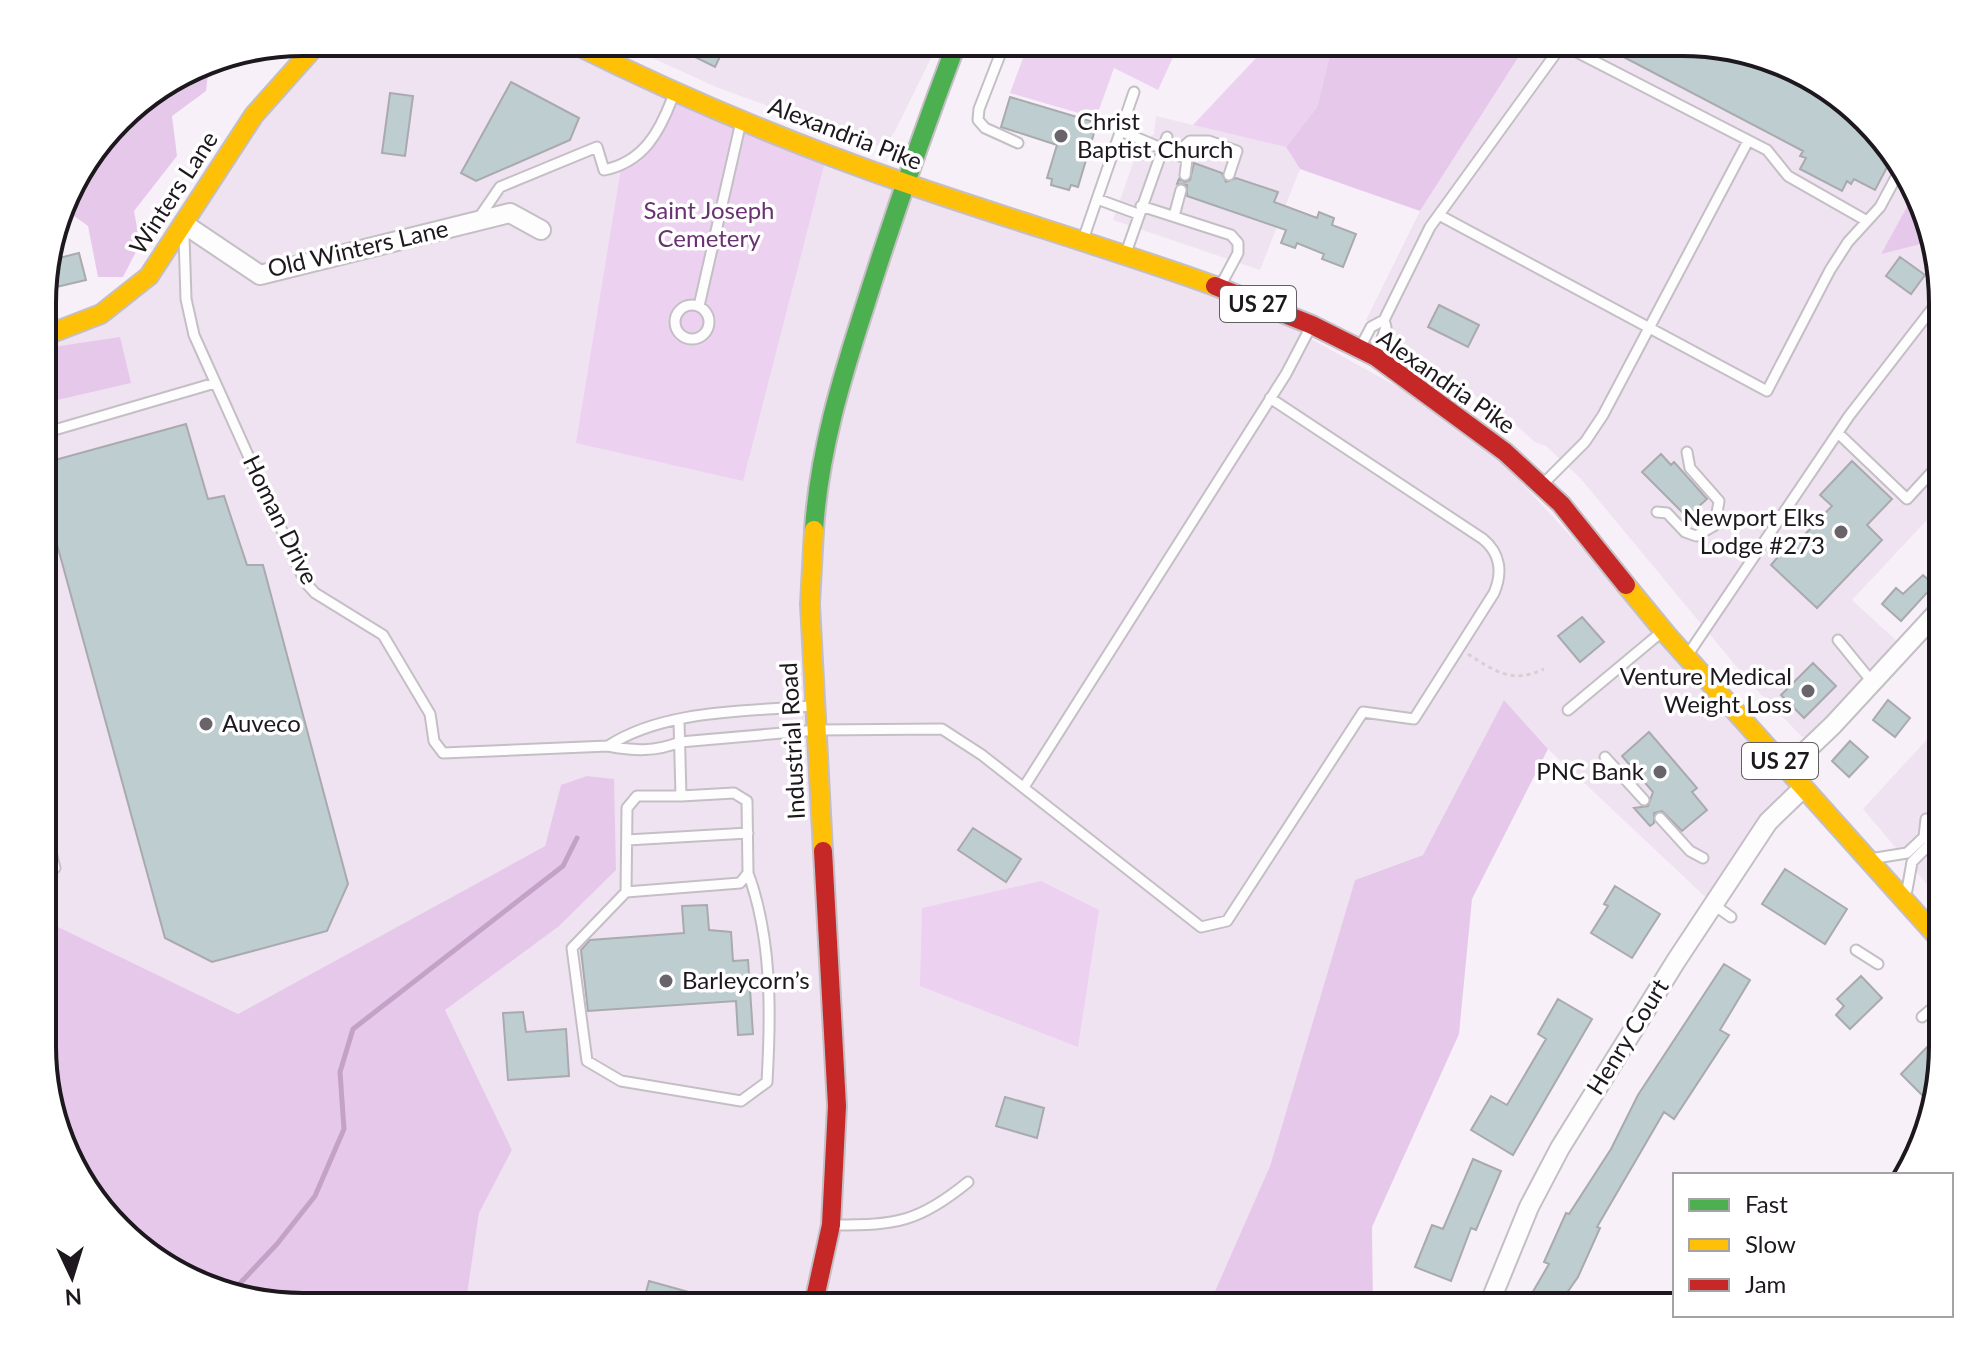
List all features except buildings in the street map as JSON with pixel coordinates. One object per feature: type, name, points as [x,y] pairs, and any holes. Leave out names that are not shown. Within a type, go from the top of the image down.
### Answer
[{"type":"main road","name":"Winters Lane","points":[[56,332],[102,317],[131,296],[184,224],[254,115],[306,57]]},
{"type":"main road","name":"Alexandria Pike","points":[[600,57],[674,94],[904,183],[1127,254],[1220,288],[1312,325],[1368,354],[1505,452],[1542,485],[1623,577],[1664,630],[1928,926]]},
{"type":"main road","name":"Industrial Road","points":[[816,1292],[831,1225],[837,1106],[815,706],[811,557],[823,453],[843,375],[904,183],[951,57]]},
{"type":"street","name":"Old Winters Lane","points":[[184,224],[260,275],[510,213],[541,230]]},
{"type":"street","points":[[1787,769],[1928,622]]},
{"type":"street","name":"Henry Court","points":[[1494,1293],[1529,1207],[1560,1148],[1676,961],[1768,822],[1803,788]]},
{"type":"lane","points":[[999,57],[981,102],[978,120],[985,128],[1018,143]]},
{"type":"lane","points":[[1368,354],[1371,327],[1384,320],[1420,244],[1554,57]]},
{"type":"lane","points":[[1588,57],[1767,150],[1795,180],[1867,221]]},
{"type":"lane","points":[[1083,240],[1123,132],[1134,92]]},
{"type":"lane","points":[[478,219],[500,187],[597,147],[604,170],[639,155],[660,129],[674,94]]},
{"type":"lane","points":[[699,306],[741,120]]},
{"type":"lane","points":[[1123,132],[1187,159],[1185,175]]},
{"type":"lane","points":[[1127,254],[1167,137]]},
{"type":"lane","points":[[1175,154],[1190,141],[1209,141],[1237,151],[1229,175]]},
{"type":"lane","points":[[1542,485],[1585,442],[1748,141]]},
{"type":"lane","points":[[1439,215],[1648,330],[1767,391],[1830,270],[1880,207],[1895,179]]},
{"type":"lane","points":[[1174,216],[1181,190]]},
{"type":"lane","points":[[1097,199],[1174,216],[1231,235],[1238,243],[1238,253],[1220,288]]},
{"type":"lane","name":"Homan Drive","points":[[184,224],[186,299],[194,335],[305,582],[315,593],[383,635],[430,714],[434,741],[443,753],[608,746],[660,750],[680,742],[817,730],[942,729],[1024,787],[1201,927],[1227,921],[1363,712],[1414,719],[1458,647]]},
{"type":"lane","points":[[1687,656],[1838,433],[1928,314]]},
{"type":"lane","points":[[1368,354],[1386,327],[1384,320]]},
{"type":"lane","points":[[1024,787],[1270,398],[1312,325]]},
{"type":"lane","points":[[56,429],[215,383]]},
{"type":"lane","points":[[1270,398],[1492,547],[1499,565],[1497,585],[1458,647]]},
{"type":"lane","points":[[1838,433],[1907,499],[1928,476]]},
{"type":"lane","points":[[1657,512],[1667,513],[1685,532],[1696,536],[1715,525],[1719,501],[1690,468],[1687,452]]},
{"type":"lane","points":[[1568,710],[1664,630]]},
{"type":"lane","points":[[1838,640],[1873,683]]},
{"type":"lane","name":"Homan Drive","points":[[608,746],[623,736],[679,721],[815,706]]},
{"type":"lane","points":[[679,721],[681,796]]},
{"type":"lane","points":[[1605,757],[1644,800]]},
{"type":"lane","points":[[626,892],[627,808],[637,796],[734,793],[747,801],[748,873],[761,908],[770,1026],[767,1082],[741,1101],[621,1081],[587,1061],[572,948],[626,892],[740,883],[748,873]]},
{"type":"lane","points":[[1660,818],[1690,851],[1703,858]]},
{"type":"lane","points":[[1905,901],[1912,862],[1927,840],[1926,819]]},
{"type":"lane","points":[[627,840],[748,833]]},
{"type":"lane","points":[[1868,859],[1907,853],[1927,840]]},
{"type":"lane","points":[[1714,905],[1731,917]]},
{"type":"lane","points":[[1856,950],[1878,964]]},
{"type":"lane","points":[[1922,1017],[1928,1012]]},
{"type":"lane","points":[[831,1225],[886,1225],[909,1219],[940,1204],[968,1182]]},
{"type":"path","points":[[1458,647],[1506,677],[1524,677],[1544,669]]},
{"type":"shaded area","points":[[307,57],[604,57],[827,154],[1220,288],[1471,428],[1803,788],[1714,905],[1548,749],[1504,700],[1423,855],[1355,880],[1270,1166],[1214,1293],[467,1292],[479,1213],[512,1150],[444,1010],[558,927],[561,785],[545,846],[238,1015],[57,926],[56,332],[102,317]]},
{"type":"shaded area","points":[[650,57],[932,57],[895,131],[888,141],[877,146],[716,87]]},
{"type":"shaded area","points":[[1329,57],[1518,57],[1420,211],[1300,169],[1286,147],[1317,107]]},
{"type":"shaded area","points":[[1518,57],[1698,57],[1746,64],[1805,89],[1832,107],[1878,153],[1908,205],[1882,253],[1921,244],[1924,255],[1928,287],[1928,519],[1852,600],[1900,644],[1816,735],[1802,737],[1751,684],[1580,478],[1546,446],[1535,442],[1509,419],[1366,320],[1420,211]]},
{"type":"shaded area","points":[[208,76],[206,91],[172,116],[177,156],[134,211],[140,244],[123,277],[98,277],[88,226],[73,215],[89,180],[117,140],[153,107]]},
{"type":"shaded area","points":[[1156,116],[1286,147],[1300,169],[1260,270],[1113,220],[1139,146],[1154,134]]},
{"type":"shaded area","points":[[1908,205],[1921,244],[1881,254]]},
{"type":"shaded area","points":[[120,337],[131,383],[56,400],[56,347]]},
{"type":"shaded area","points":[[1504,700],[1548,749],[1472,899],[1459,1034],[1372,1227],[1373,1293],[1214,1293],[1270,1166],[1355,880],[1423,855]]},
{"type":"shaded area","points":[[1928,738],[1928,886],[1863,809]]},
{"type":"shaded area","points":[[587,776],[614,779],[616,870],[558,927],[445,1010],[512,1150],[479,1213],[467,1292],[287,1292],[255,1288],[224,1280],[194,1267],[140,1232],[117,1209],[89,1169],[64,1110],[57,1062],[57,926],[238,1014],[545,846],[561,785]]},
{"type":"green space","points":[[1023,57],[1173,57],[1158,90],[1114,68],[1096,118],[1010,93]]},
{"type":"green space","points":[[1257,57],[1329,57],[1317,107],[1286,147],[1193,125]]},
{"type":"green space","name":"Saint Joseph Cemetery","points":[[674,94],[827,154],[743,481],[576,443],[621,168],[639,155]]},
{"type":"green space","points":[[1041,881],[1099,910],[1078,1047],[920,986],[922,908]]},
{"type":"waterway","points":[[239,1284],[277,1244],[315,1196],[344,1129],[340,1072],[353,1029],[563,866],[577,838]]},
{"type":"traffic: fast","points":[[814,530],[832,416],[898,206],[951,57]]},
{"type":"traffic: slow","points":[[56,331],[101,314],[149,276],[254,115],[306,57]]},
{"type":"traffic: slow","points":[[601,57],[693,100],[819,152],[1215,286]]},
{"type":"traffic: slow","points":[[814,530],[810,604],[823,851]]},
{"type":"traffic: slow","points":[[1626,585],[1667,635],[1928,926]]},
{"type":"traffic: jam","points":[[1215,286],[1312,325],[1376,357],[1505,452],[1561,504],[1626,585]]},
{"type":"traffic: jam","points":[[816,1292],[831,1225],[837,1106],[823,851]]},
{"type":"place","name":"Christ Baptist Church","points":[[1061,136]]},
{"type":"place","name":"Newport Elks Lodge #273","points":[[1841,532]]},
{"type":"place","name":"Venture Medical Weight Loss","points":[[1808,691]]},
{"type":"place","name":"Auveco","points":[[206,724]]},
{"type":"place","name":"PNC Bank","points":[[1660,772]]},
{"type":"place","name":"Barleycorn’s","points":[[666,981]]}]
